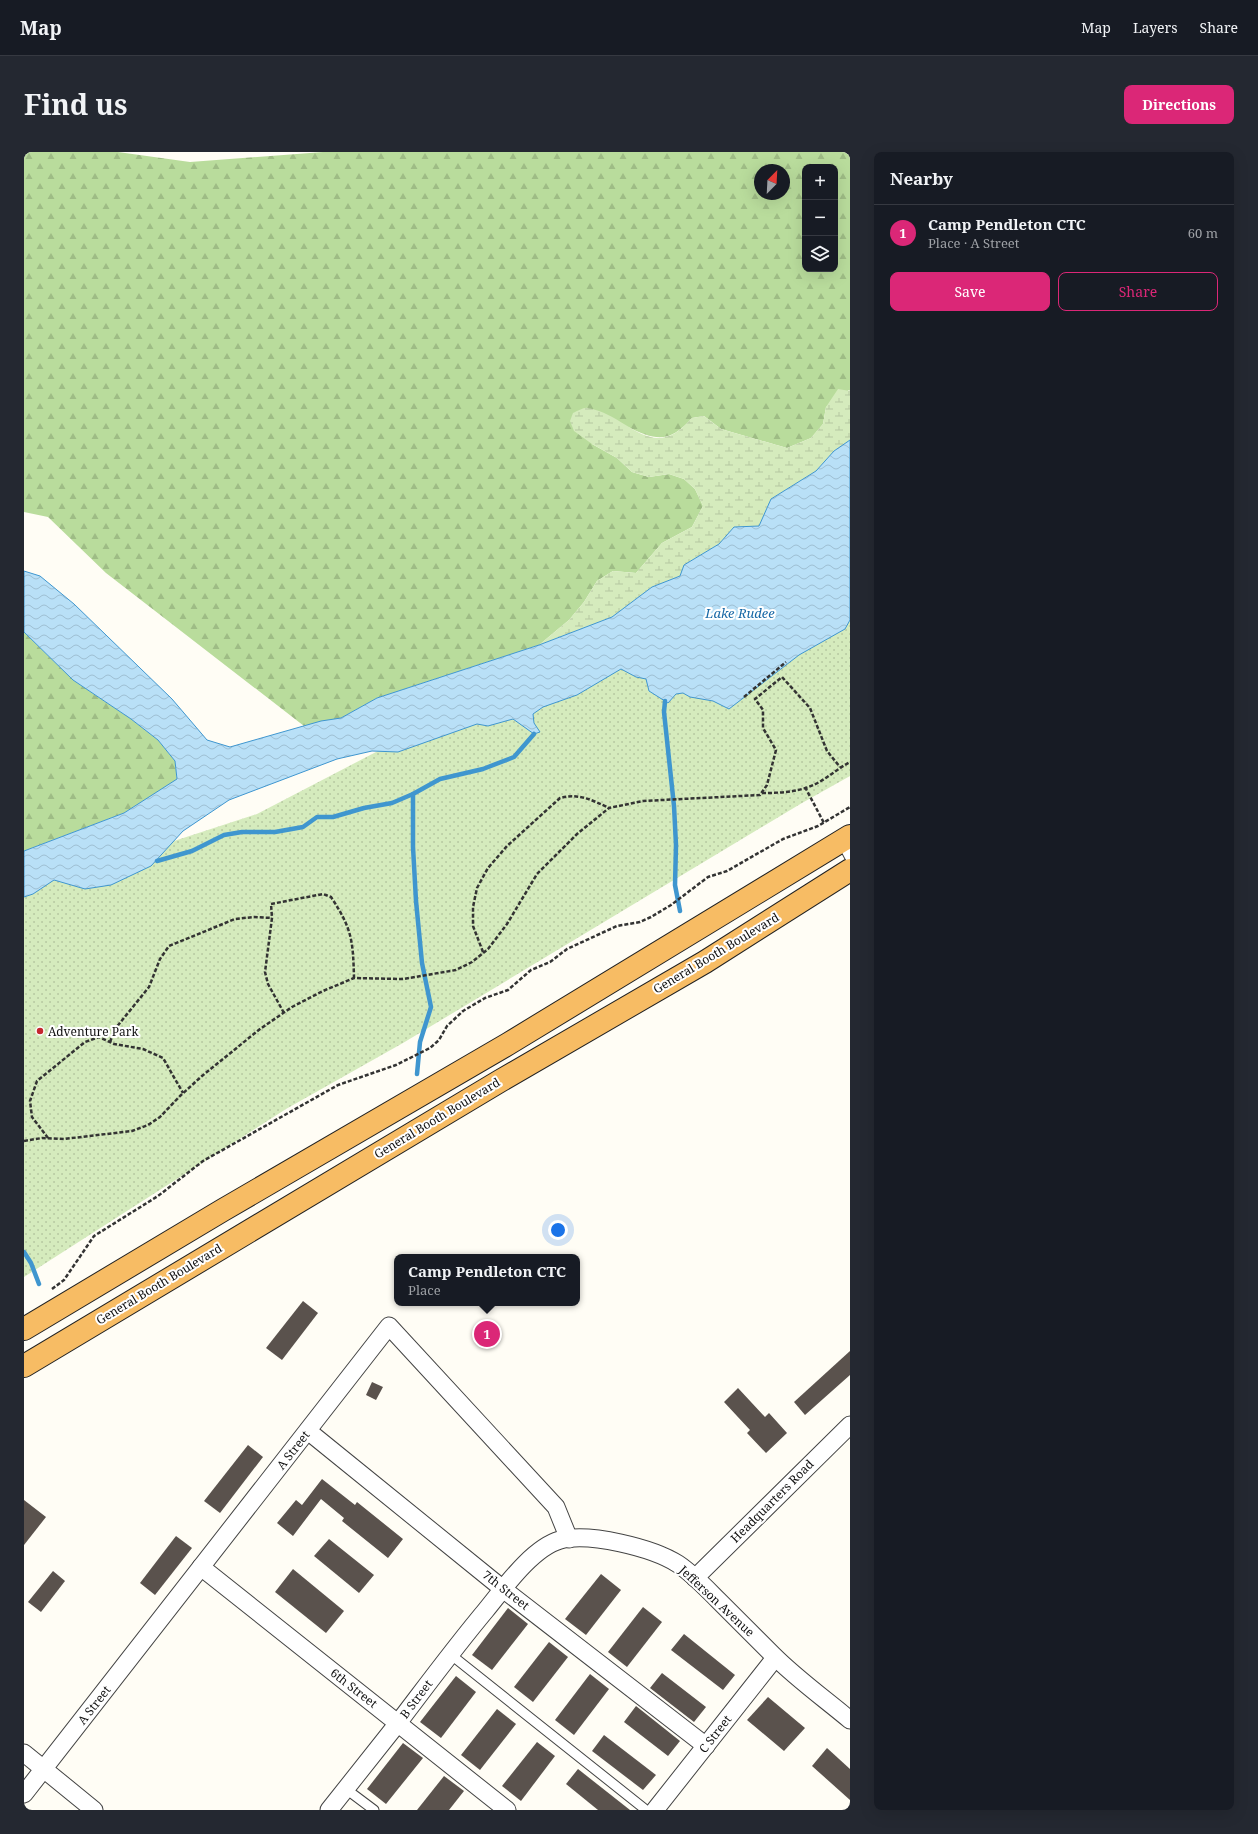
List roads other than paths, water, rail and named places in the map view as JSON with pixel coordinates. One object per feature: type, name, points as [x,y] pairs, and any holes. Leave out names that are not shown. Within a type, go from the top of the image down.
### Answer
[{"type":"highway","points":[[24,1329],[847,845]]},
{"type":"highway","name":"General Booth Boulevard","points":[[24,1366],[494,1084],[705,962],[850,870]]},
{"type":"street","name":"A Street","points":[[24,1794],[389,1326],[556,1507],[569,1539]]},
{"type":"street","name":"Headquarters Road","points":[[695,1578],[850,1425]]},
{"type":"street","name":"7th Street","points":[[308,1430],[503,1588],[706,1746]]},
{"type":"street","name":"Jefferson Avenue","points":[[503,1588],[544,1548],[560,1540],[596,1540],[648,1551],[677,1564],[695,1578],[775,1658],[850,1720]]},
{"type":"street","name":"6th Street","points":[[201,1567],[507,1810]]},
{"type":"street","name":"B Street","points":[[329,1810],[503,1588]]},
{"type":"street","name":"C Street","points":[[655,1810],[775,1658]]},
{"type":"street","points":[[24,1753],[94,1810]]},
{"type":"lane","points":[[450,1654],[646,1810]]},
{"type":"lane","points":[[346,1789],[374,1810]]},
{"type":"water","name":"Lake Rudee","points":[[850,440],[850,620],[845,629],[799,655],[729,709],[713,701],[690,697],[683,693],[676,694],[668,703],[649,691],[646,679],[636,677],[621,669],[577,695],[543,707],[533,714],[534,723],[540,732],[534,734],[513,719],[488,726],[477,724],[398,752],[372,751],[337,759],[229,800],[183,831],[151,866],[111,885],[85,889],[54,880],[33,894],[24,897],[24,851],[124,813],[177,779],[175,761],[158,740],[131,719],[73,680],[24,632],[24,571],[40,576],[74,604],[172,699],[207,740],[230,747],[321,721],[341,718],[377,698],[539,645],[612,617],[652,587],[680,576],[684,565],[719,544],[734,527],[759,526],[771,499],[816,471],[834,451]]},
{"type":"waterway","points":[[665,701],[664,712],[674,806],[676,845],[675,885],[680,911]]},
{"type":"waterway","points":[[417,1074],[420,1042],[431,1007],[422,963],[416,901],[413,847],[413,794],[440,779],[483,769],[514,757],[534,734]]},
{"type":"waterway","points":[[157,861],[192,851],[224,835],[242,832],[275,832],[303,827],[317,817],[333,817],[364,808],[392,803],[413,794]]},
{"type":"waterway","points":[[24,1252],[31,1263],[39,1284]]},
{"type":"place","name":"Adventure Park","points":[[40,1031]]},
{"type":"place","name":"Camp Pendleton CTC","points":[[487,1334]]}]
